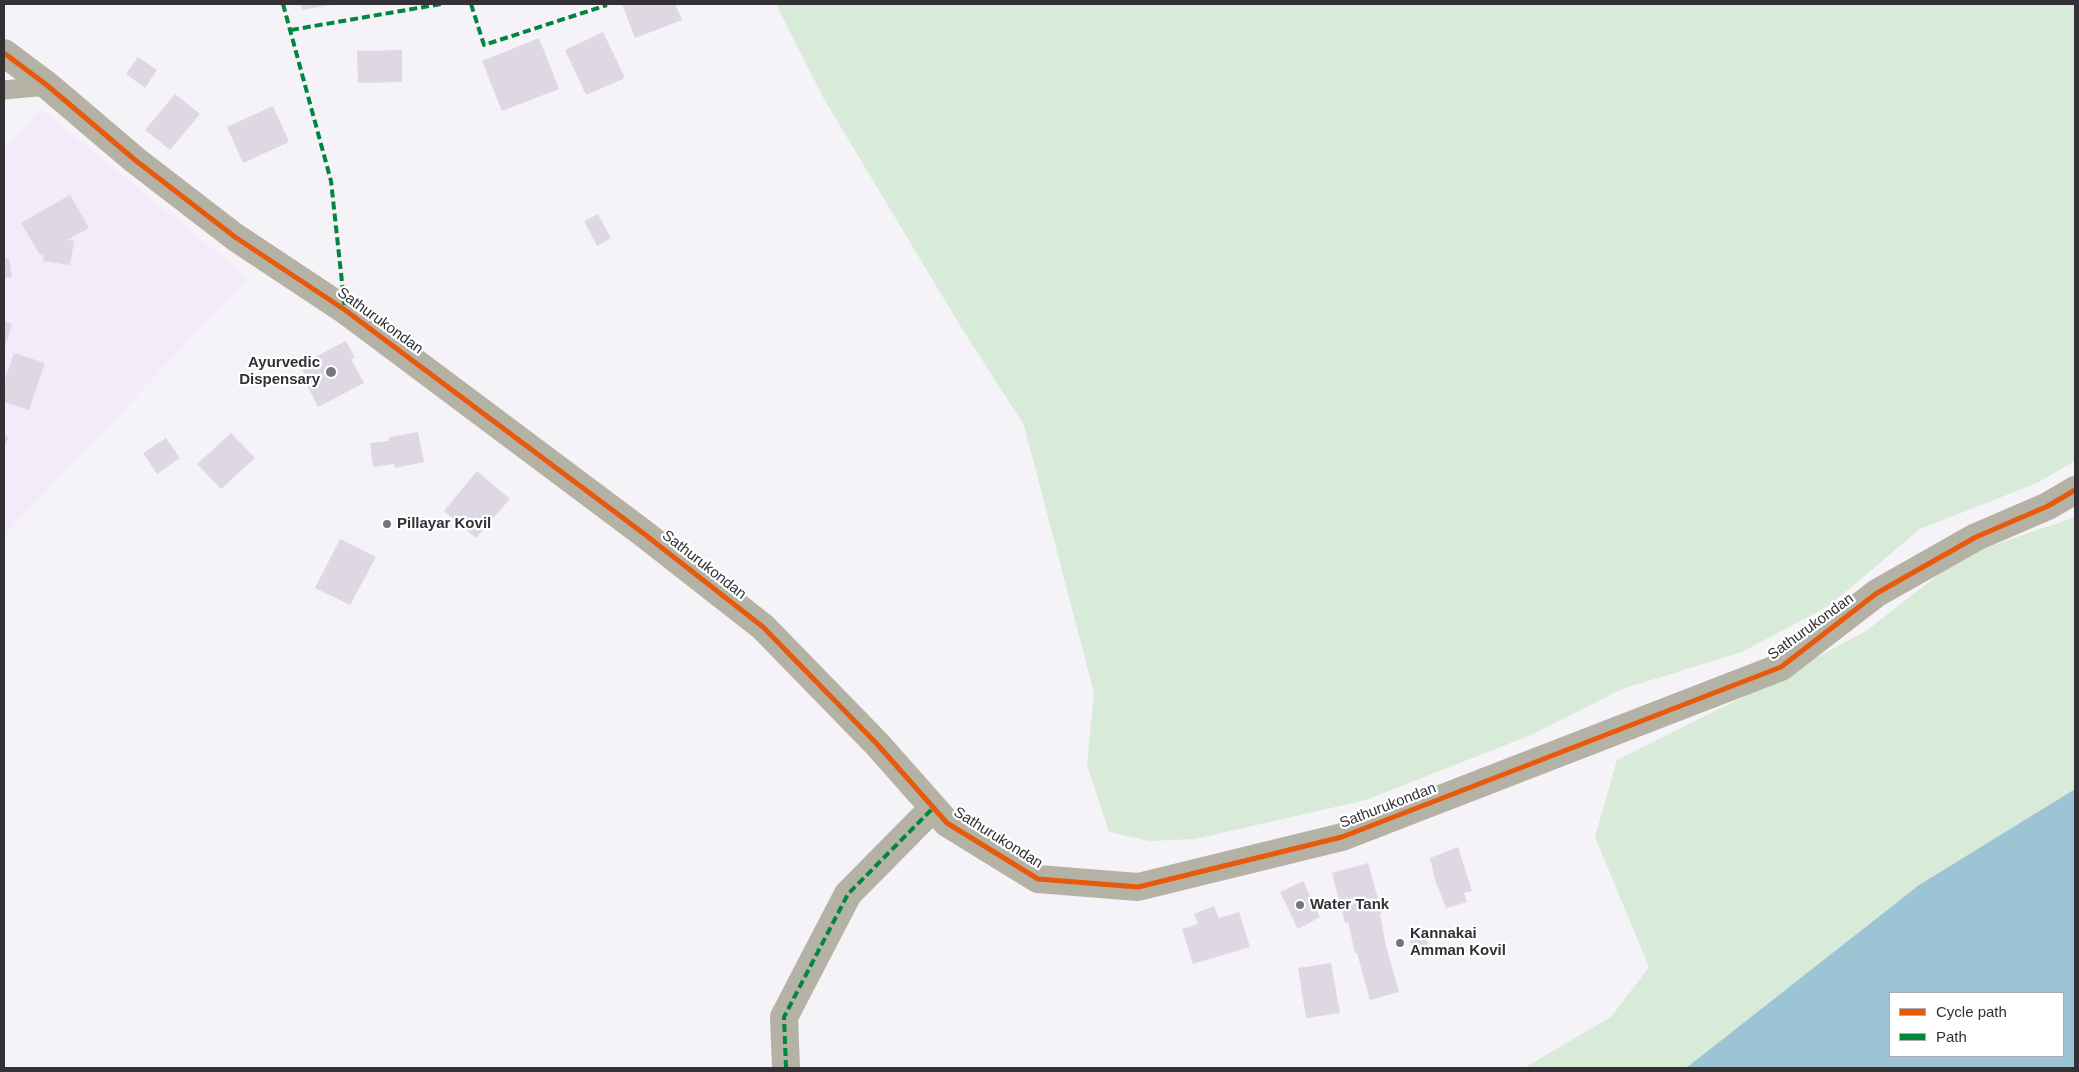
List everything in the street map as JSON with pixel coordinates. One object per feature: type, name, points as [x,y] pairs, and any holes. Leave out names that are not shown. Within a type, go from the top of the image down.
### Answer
[{"type":"street","name":"Sathurukondan","points":[[4,53],[48,86],[135,160],[235,238],[345,310],[643,533],[763,627],[876,744],[947,823],[1038,880],[1138,887],[1342,837],[1781,667],[1877,593],[1976,537],[2048,506],[2075,490]]},
{"type":"street","points":[[786,1068],[784,1017],[848,894],[933,808]]},
{"type":"lane","points":[[4,90],[48,86]]},
{"type":"shaded area","points":[[40,108],[248,278],[4,536],[4,152]]},
{"type":"green space","points":[[776,4],[2075,4],[2075,461],[2037,483],[1920,529],[1830,605],[1742,652],[1622,689],[1531,735],[1366,800],[1195,839],[1149,841],[1109,832],[1087,765],[1094,693],[1024,425],[961,327],[824,99]]},
{"type":"green space","points":[[2075,517],[2075,789],[1919,885],[1686,1068],[1524,1068],[1611,1017],[1649,967],[1595,837],[1617,760],[1757,690],[1866,631],[1962,556]]},
{"type":"water","points":[[2075,789],[2075,1068],[1686,1068],[1919,885]]},
{"type":"building","points":[[301,4],[330,4],[330,5],[302,10]]},
{"type":"building","points":[[622,4],[675,4],[682,20],[635,38]]},
{"type":"building","points":[[603,32],[625,78],[586,95],[565,50]]},
{"type":"building","points":[[539,38],[559,89],[502,111],[482,61]]},
{"type":"building","points":[[402,50],[402,82],[358,83],[357,51]]},
{"type":"building","points":[[138,57],[157,70],[145,88],[126,74]]},
{"type":"building","points":[[175,94],[200,114],[170,150],[145,130]]},
{"type":"building","points":[[273,106],[289,142],[243,163],[227,127]]},
{"type":"building","points":[[70,195],[89,228],[67,240],[74,241],[70,265],[43,261],[44,253],[40,255],[21,223]]},
{"type":"building","points":[[598,214],[611,238],[597,246],[584,221]]},
{"type":"building","points":[[9,258],[12,277],[4,278],[4,259]]},
{"type":"building","points":[[4,321],[12,324],[4,349]]},
{"type":"building","name":"Ayurvedic Dispensary","points":[[346,341],[355,358],[351,359],[364,383],[318,407],[305,381],[307,379],[300,365]]},
{"type":"building","points":[[14,353],[45,363],[29,410],[4,402],[4,382]]},
{"type":"building","points":[[418,432],[424,462],[395,468],[394,464],[373,467],[370,443],[389,441],[389,437]]},
{"type":"building","points":[[231,433],[255,458],[221,489],[197,464]]},
{"type":"building","points":[[4,435],[9,438],[4,446]]},
{"type":"building","points":[[166,438],[180,458],[157,474],[143,453]]},
{"type":"building","points":[[477,471],[510,499],[476,538],[444,511]]},
{"type":"building","points":[[340,539],[376,557],[350,605],[315,588]]},
{"type":"building","points":[[1458,847],[1472,891],[1464,893],[1467,902],[1446,908],[1435,880],[1430,858]]},
{"type":"building","points":[[1368,863],[1382,913],[1380,914],[1386,946],[1399,992],[1370,1000],[1357,953],[1355,953],[1348,922],[1345,923],[1332,873]]},
{"type":"building","name":"Water Tank","points":[[1303,881],[1320,917],[1298,929],[1280,892]]},
{"type":"building","points":[[1214,906],[1219,918],[1239,912],[1250,947],[1193,964],[1182,929],[1198,924],[1194,914]]},
{"type":"building","points":[[1427,938],[1429,954],[1413,957],[1410,940]]},
{"type":"building","points":[[1331,963],[1340,1013],[1306,1018],[1298,968]]},
{"type":"marked path","points":[[283,4],[331,181],[345,310]]},
{"type":"marked path","points":[[291,30],[441,4]]},
{"type":"marked path","points":[[471,4],[484,45],[607,5]]},
{"type":"marked path","points":[[786,1068],[784,1017],[848,894],[933,808]]},
{"type":"cycle path","points":[[4,53],[48,86],[135,160],[235,237],[345,310],[643,533],[763,627],[877,744],[947,823],[1038,879],[1138,887],[1342,837],[1781,667],[1877,593],[1976,537],[2048,506],[2075,490]]},
{"type":"place","name":"Ayurvedic Dispensary","points":[[331,372]]},
{"type":"place","name":"Pillayar Kovil","points":[[387,524]]},
{"type":"place","name":"Water Tank","points":[[1300,905]]},
{"type":"place","name":"Kannakai Amman Kovil","points":[[1400,943]]}]
